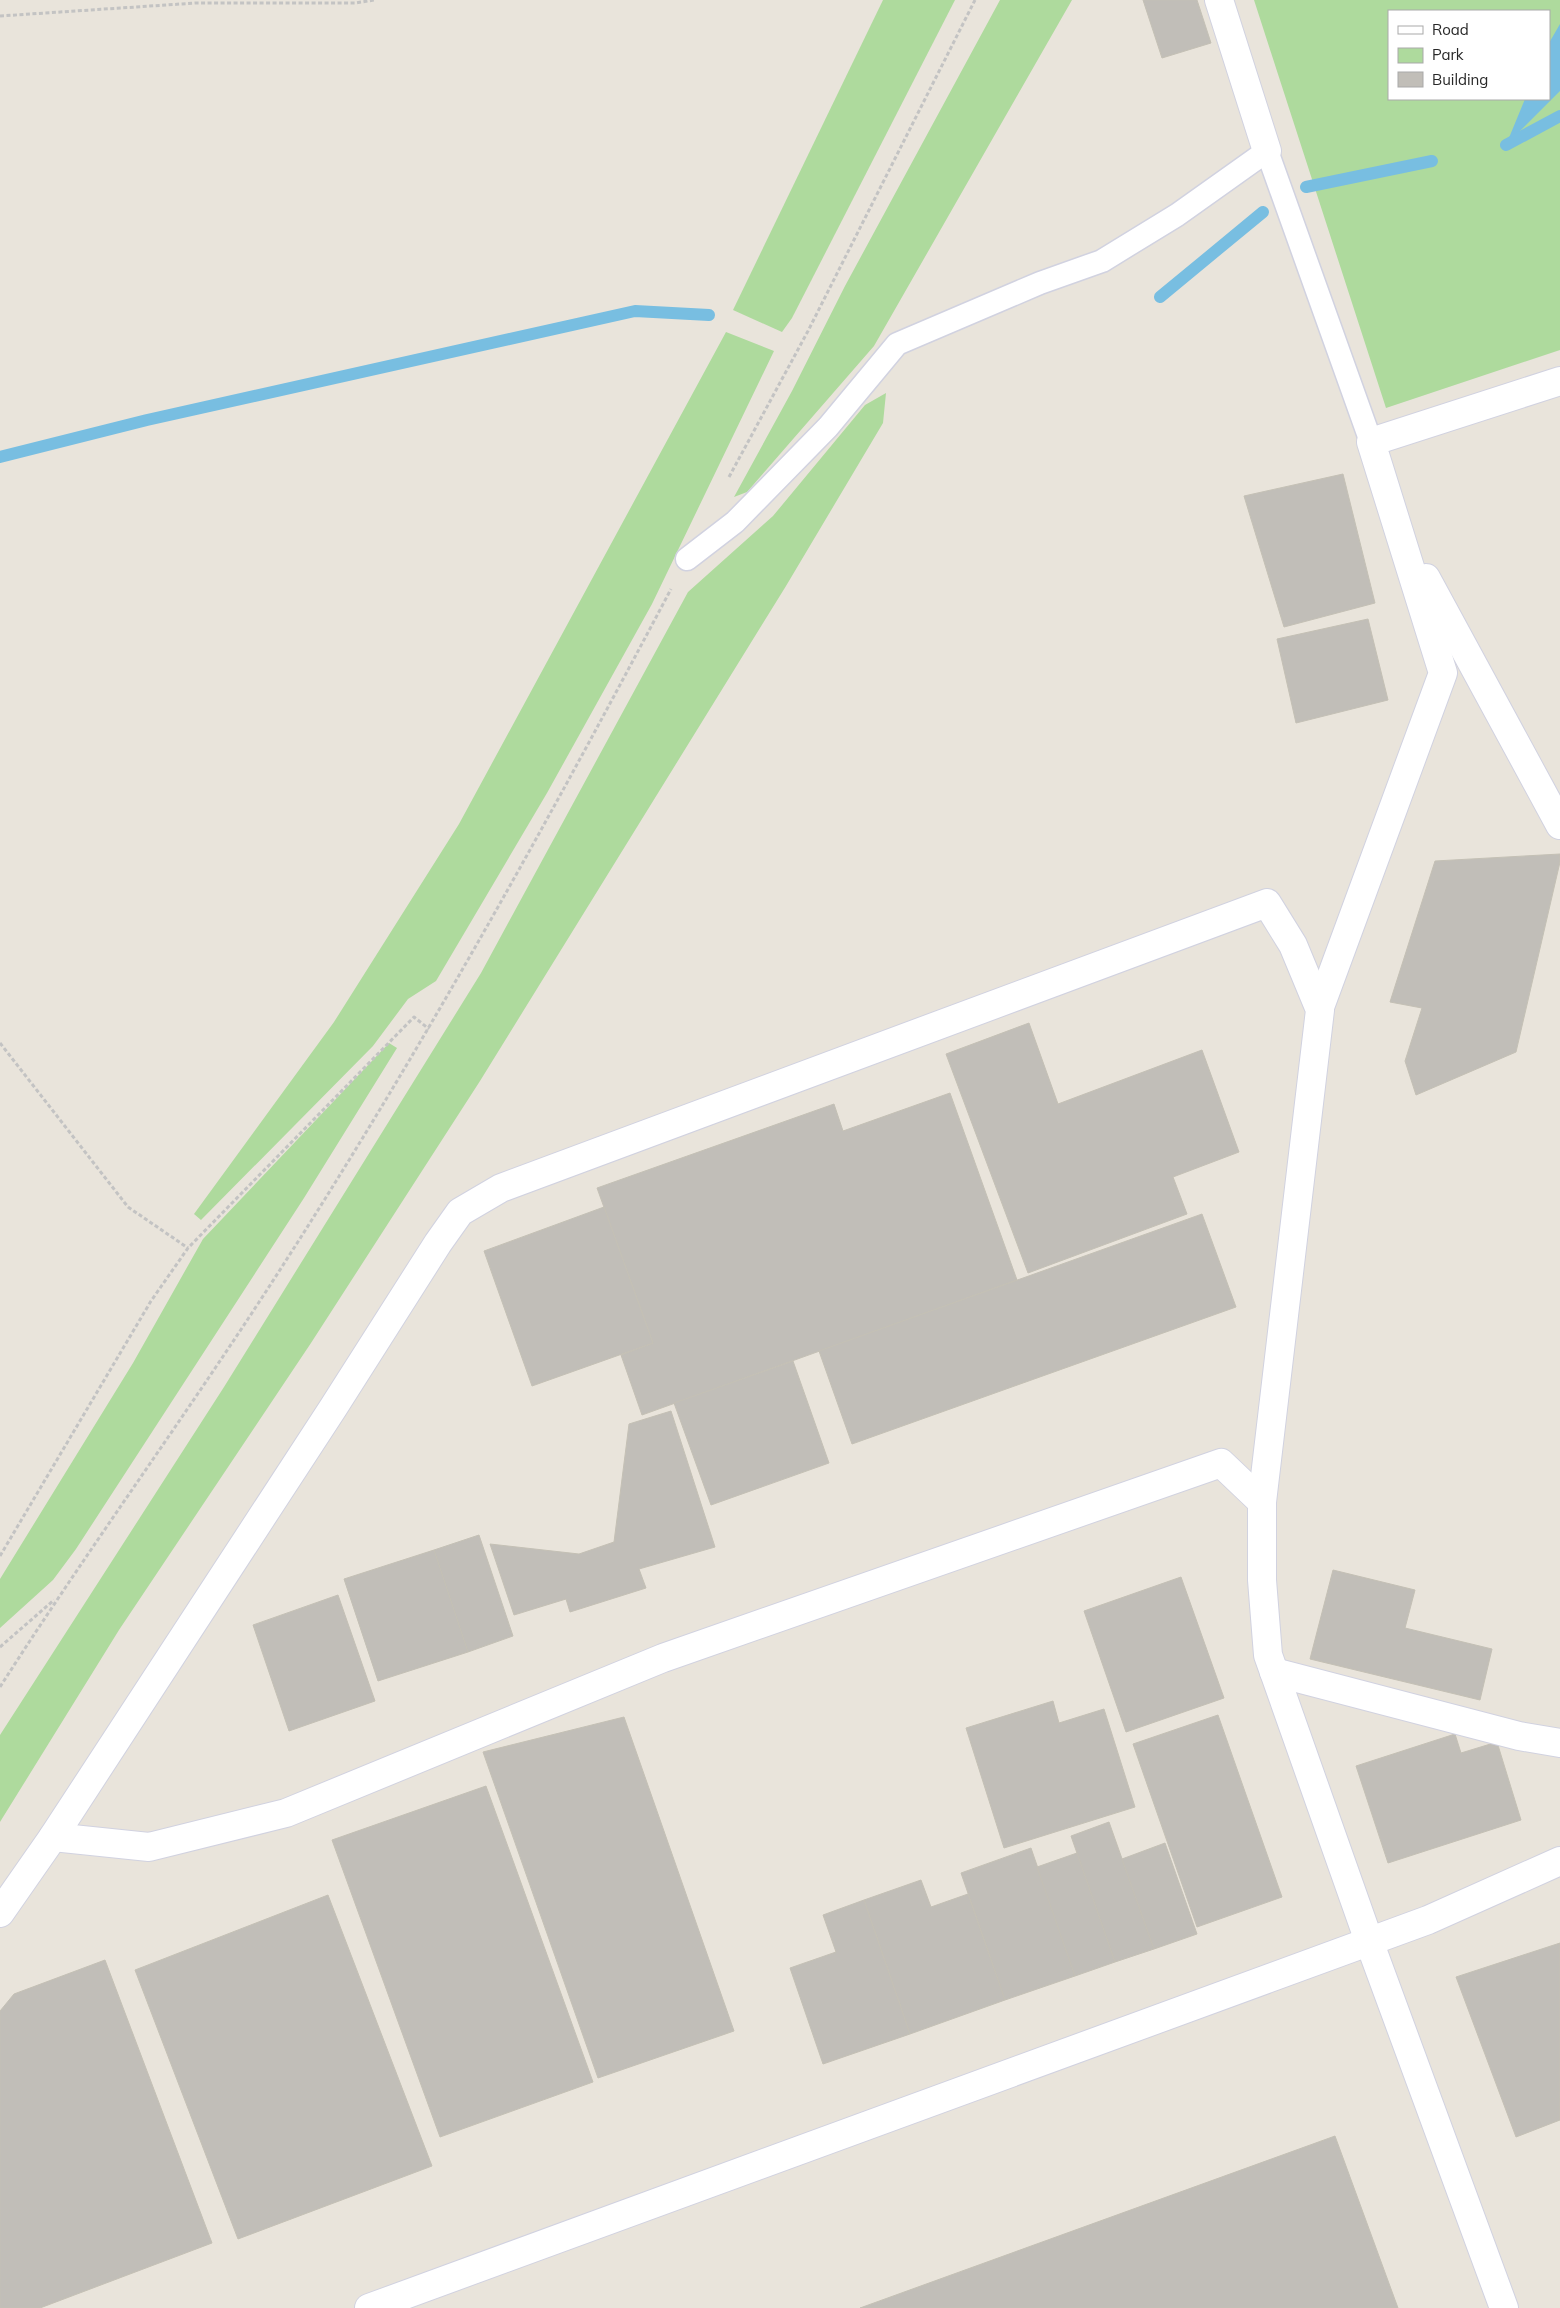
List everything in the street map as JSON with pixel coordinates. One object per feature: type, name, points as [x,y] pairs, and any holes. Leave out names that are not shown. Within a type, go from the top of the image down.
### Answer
[{"type":"street","points":[[1219,0],[1268,151]]},
{"type":"street","points":[[1504,2308],[1369,1941],[1268,1654],[1262,1580],[1262,1502],[1320,1007],[1443,673],[1371,442],[1560,381]]},
{"type":"street","points":[[1395,522],[1560,825]]},
{"type":"street","points":[[0,1913],[53,1837],[460,1212],[501,1188],[1267,903],[1293,946],[1320,1007]]},
{"type":"street","points":[[53,1837],[149,1847],[286,1814],[663,1658],[1221,1464],[1262,1502]]},
{"type":"street","points":[[1274,1672],[1519,1736],[1560,1743]]},
{"type":"street","points":[[369,2308],[1428,1920],[1560,1862]]},
{"type":"lane","points":[[687,559],[735,522],[748,509],[828,426],[897,344],[1040,283],[1102,261],[1177,215],[1268,151],[1371,442]]},
{"type":"path","points":[[0,16],[196,3],[355,3],[374,0]]},
{"type":"path","points":[[727,480],[808,331],[975,0]]},
{"type":"path","points":[[0,1687],[58,1596],[284,1263],[429,1029],[562,795],[687,559]]},
{"type":"path","points":[[0,1556],[151,1301],[188,1248],[414,1016],[429,1029]]},
{"type":"path","points":[[0,1043],[128,1207],[188,1248]]},
{"type":"path","points":[[0,1647],[58,1596]]},
{"type":"green space","points":[[883,0],[955,0],[792,318],[782,332],[733,310]]},
{"type":"green space","points":[[1000,0],[1072,0],[874,346],[747,492],[734,497],[792,391],[845,286]]},
{"type":"green space","points":[[1254,0],[1560,0],[1560,350],[1386,408]]},
{"type":"green space","points":[[726,332],[774,351],[652,604],[547,793],[436,981],[408,999],[373,1046],[201,1220],[194,1214],[334,1022],[459,824]]},
{"type":"green space","points":[[886,393],[883,423],[786,586],[480,1081],[311,1343],[119,1630],[0,1822],[0,1735],[224,1387],[481,973],[688,592],[773,516],[865,405]]},
{"type":"green space","points":[[389,1043],[397,1048],[304,1198],[76,1549],[53,1580],[0,1628],[0,1579],[133,1363],[203,1239]]},
{"type":"water","points":[[1560,24],[1560,91],[1506,145],[1525,100],[1550,100],[1550,41]]},
{"type":"building","points":[[1143,0],[1197,0],[1211,43],[1162,58]]},
{"type":"building","points":[[1343,474],[1375,603],[1284,627],[1244,496]]},
{"type":"building","points":[[1368,619],[1388,700],[1296,723],[1277,639]]},
{"type":"building","points":[[1560,854],[1560,862],[1516,1052],[1416,1095],[1405,1061],[1422,1008],[1390,1002],[1435,861]]},
{"type":"building","points":[[1029,1023],[1058,1104],[1202,1050],[1239,1152],[1173,1177],[1187,1214],[1028,1273],[946,1054]]},
{"type":"building","points":[[950,1093],[1017,1280],[642,1415],[621,1355],[653,1343],[597,1188],[834,1104],[843,1131]]},
{"type":"building","points":[[604,1207],[653,1343],[532,1386],[484,1251]]},
{"type":"building","points":[[1202,1214],[1236,1307],[852,1444],[819,1351]]},
{"type":"building","points":[[793,1361],[829,1463],[711,1505],[674,1403]]},
{"type":"building","points":[[671,1411],[715,1547],[639,1569],[646,1588],[570,1612],[566,1599],[514,1615],[490,1544],[579,1554],[614,1542],[629,1424]]},
{"type":"building","points":[[479,1535],[513,1636],[468,1652],[434,1550]]},
{"type":"building","points":[[434,1550],[468,1652],[378,1681],[344,1579]]},
{"type":"building","points":[[1333,1570],[1415,1590],[1405,1628],[1492,1649],[1480,1700],[1310,1659]]},
{"type":"building","points":[[1181,1577],[1224,1698],[1126,1732],[1084,1611]]},
{"type":"building","points":[[338,1595],[375,1701],[289,1731],[253,1625]]},
{"type":"building","points":[[1053,1701],[1059,1723],[1104,1709],[1135,1807],[1004,1848],[966,1728]]},
{"type":"building","points":[[1218,1715],[1282,1897],[1197,1927],[1133,1744]]},
{"type":"building","points":[[624,1717],[734,2031],[598,2078],[483,1752]]},
{"type":"building","points":[[1455,1734],[1461,1753],[1497,1742],[1521,1820],[1388,1863],[1356,1766]]},
{"type":"building","points":[[486,1786],[593,2082],[440,2137],[332,1840]]},
{"type":"building","points":[[1109,1822],[1154,1949],[1115,1962],[1071,1836]]},
{"type":"building","points":[[1165,1843],[1197,1934],[1154,1949],[1122,1859]]},
{"type":"building","points":[[1031,1848],[1075,1976],[1005,2000],[961,1873]]},
{"type":"building","points":[[1077,1853],[1115,1962],[1075,1976],[1037,1867]]},
{"type":"building","points":[[921,1880],[931,1907],[968,1894],[1005,2000],[910,2034],[864,1900]]},
{"type":"building","points":[[328,1895],[432,2166],[238,2239],[135,1970]]},
{"type":"building","points":[[864,1900],[910,2034],[823,2064],[790,1968],[836,1952],[823,1915]]},
{"type":"building","points":[[1560,1943],[1560,2120],[1516,2137],[1456,1977]]},
{"type":"building","points":[[105,1960],[212,2243],[40,2308],[0,2308],[0,2011],[14,1994]]},
{"type":"building","points":[[1335,2136],[1398,2308],[860,2308]]},
{"type":"waterway","points":[[1506,145],[1560,116]]},
{"type":"waterway","points":[[1306,187],[1432,161]]},
{"type":"waterway","points":[[1160,297],[1263,212]]},
{"type":"waterway","points":[[0,457],[147,420],[635,311],[709,315]]}]
